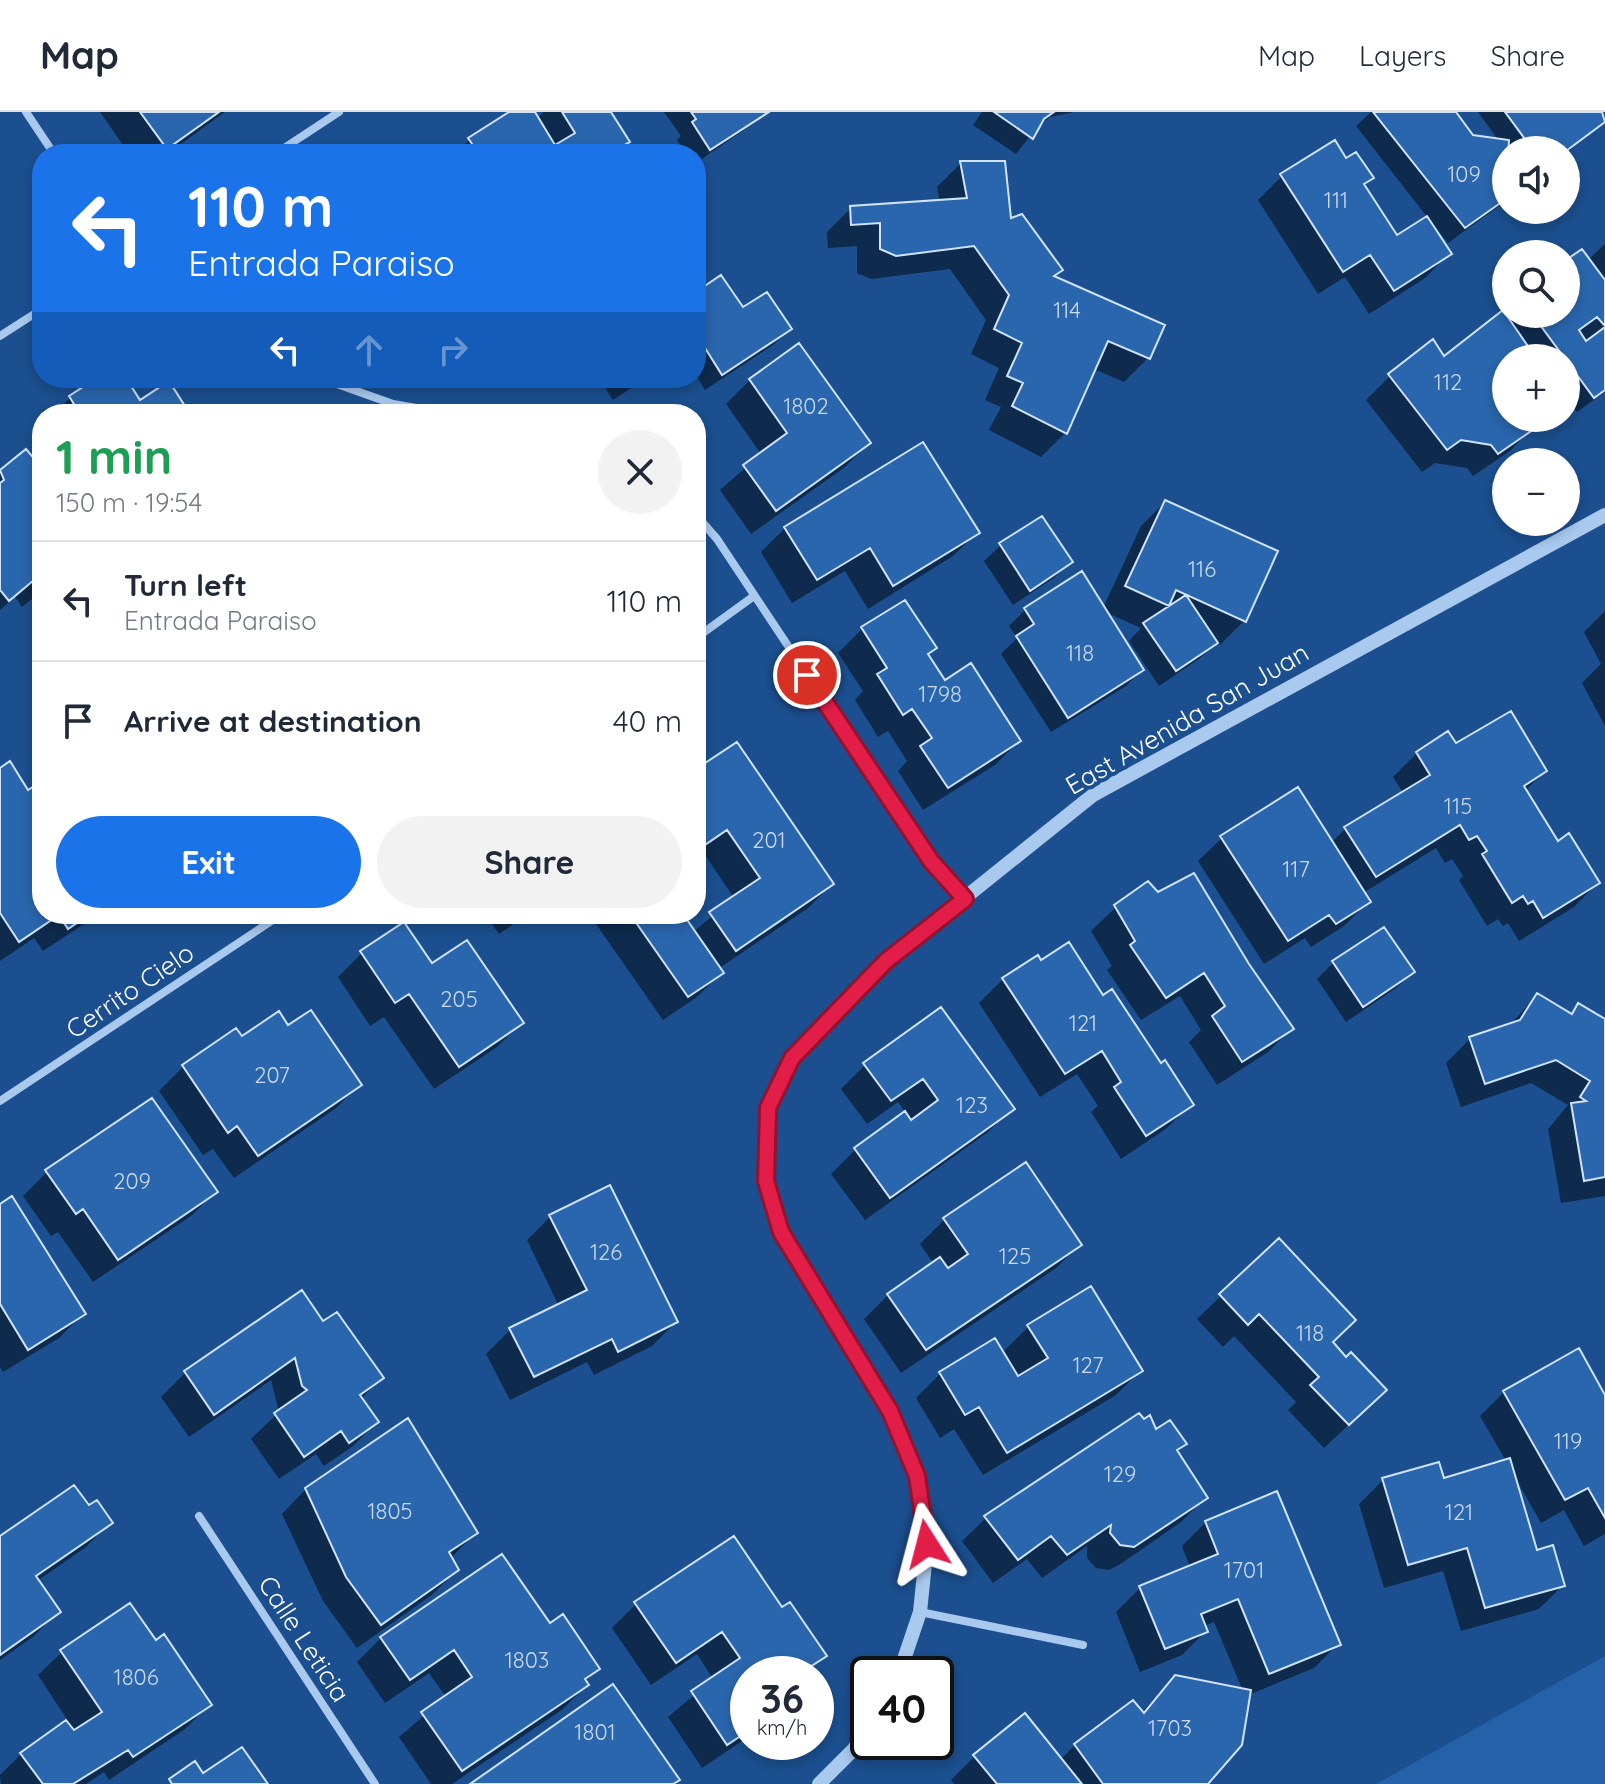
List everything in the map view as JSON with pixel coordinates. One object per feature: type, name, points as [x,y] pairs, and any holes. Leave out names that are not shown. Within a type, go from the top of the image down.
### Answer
[{"type":"street","points":[[26,112],[47,144]]},
{"type":"street","points":[[290,144],[339,112]]},
{"type":"street","points":[[0,336],[32,315]]},
{"type":"street","points":[[348,388],[393,404]]},
{"type":"street","name":"East Avenida San Juan","points":[[905,1656],[920,1612],[927,1544],[917,1476],[890,1411],[781,1232],[766,1181],[768,1108],[792,1058],[886,961],[1093,795],[1605,515]]},
{"type":"street","points":[[706,526],[931,861],[965,899]]},
{"type":"street","points":[[706,631],[754,596]]},
{"type":"street","name":"Cerrito Cielo","points":[[0,1101],[267,924]]},
{"type":"street","name":"Calle Leticia","points":[[199,1516],[375,1784]]},
{"type":"street","points":[[920,1612],[1083,1645]]},
{"type":"street","points":[[819,1784],[850,1753]]},
{"type":"shaded area","points":[[1605,1656],[1605,1784],[1376,1784]]},
{"type":"building","points":[[140,112],[219,112],[174,144],[163,144]]},
{"type":"building","points":[[509,112],[535,112],[554,144],[472,144],[468,138]]},
{"type":"building","points":[[562,112],[611,112],[630,142],[557,144],[575,133]]},
{"type":"building","points":[[691,112],[769,112],[710,150],[692,122],[696,119]]},
{"type":"building","points":[[994,112],[1054,112],[1044,119],[1033,139]]},
{"type":"building","points":[[1373,112],[1456,112],[1473,135],[1492,138],[1492,209],[1465,228]]},
{"type":"building","points":[[1505,112],[1602,112],[1605,122],[1580,141],[1580,136],[1523,136]]},
{"type":"building","points":[[1335,140],[1346,158],[1356,152],[1374,178],[1364,184],[1397,235],[1427,216],[1452,254],[1394,291],[1370,255],[1343,272],[1280,174]]},
{"type":"building","points":[[960,161],[1005,161],[1011,218],[1022,214],[1063,270],[1054,276],[1165,325],[1150,359],[1108,341],[1067,434],[1012,406],[1023,383],[1007,376],[1022,343],[994,329],[1009,295],[974,246],[896,256],[880,249],[880,223],[851,225],[850,206],[967,198]]},
{"type":"building","points":[[1582,249],[1605,280],[1605,326],[1597,317],[1579,330],[1586,341],[1605,327],[1605,390],[1594,398],[1580,379],[1580,344],[1554,344],[1542,328],[1580,328]]},
{"type":"building","points":[[721,275],[743,307],[767,292],[792,329],[722,375],[706,350],[706,285]]},
{"type":"building","points":[[1492,319],[1492,328],[1515,328],[1526,344],[1492,344],[1492,432],[1530,432],[1507,448],[1461,440],[1447,450],[1388,374],[1433,339],[1444,356]]},
{"type":"building","points":[[799,343],[871,443],[776,511],[743,465],[787,433],[749,379]]},
{"type":"building","points":[[81,388],[132,388],[140,400],[158,388],[173,388],[184,404],[74,404],[69,396]]},
{"type":"building","points":[[923,442],[980,533],[893,586],[870,548],[817,580],[784,527]]},
{"type":"building","points":[[26,449],[32,456],[32,582],[9,601],[0,590],[0,483],[4,480],[0,470]]},
{"type":"building","points":[[1165,500],[1278,551],[1246,622],[1176,590],[1169,606],[1125,586]]},
{"type":"building","points":[[1042,516],[1073,562],[1030,591],[999,543]]},
{"type":"building","points":[[1082,571],[1144,670],[1068,718],[1016,636],[1034,624],[1024,608]]},
{"type":"building","points":[[1186,595],[1218,643],[1176,671],[1143,623]]},
{"type":"building","points":[[905,600],[937,648],[928,654],[945,680],[971,663],[1021,741],[948,788],[920,746],[932,738],[912,709],[903,715],[877,674],[887,668],[861,627]]},
{"type":"building","points":[[1511,711],[1547,771],[1524,786],[1558,841],[1569,833],[1600,883],[1543,918],[1533,901],[1528,904],[1523,896],[1512,903],[1482,854],[1487,851],[1477,836],[1469,840],[1460,825],[1376,877],[1344,827],[1430,775],[1416,752],[1448,731],[1456,743]]},
{"type":"building","points":[[737,742],[834,884],[736,951],[709,912],[760,878],[727,830],[706,844],[706,762]]},
{"type":"building","points":[[10,761],[28,790],[32,787],[32,924],[46,924],[19,942],[0,913],[0,768]]},
{"type":"building","points":[[1298,787],[1371,902],[1336,924],[1329,915],[1288,941],[1220,836]]},
{"type":"building","points":[[1194,873],[1249,964],[1294,1029],[1242,1062],[1212,1016],[1225,1006],[1204,973],[1166,998],[1130,945],[1135,941],[1114,905],[1148,881],[1158,892]]},
{"type":"building","points":[[401,924],[405,924],[432,963],[467,940],[524,1023],[459,1067],[409,994],[395,1003],[360,951]]},
{"type":"building","points":[[637,924],[690,924],[724,973],[688,997]]},
{"type":"building","points":[[1384,927],[1415,972],[1363,1007],[1332,961]]},
{"type":"building","points":[[1069,942],[1103,995],[1112,989],[1161,1063],[1165,1060],[1194,1105],[1146,1136],[1114,1087],[1121,1082],[1102,1051],[1065,1074],[1002,978],[1038,955],[1041,960]]},
{"type":"building","points":[[1537,993],[1572,1014],[1578,1003],[1605,1019],[1605,1177],[1584,1181],[1571,1103],[1586,1101],[1580,1097],[1590,1081],[1556,1060],[1485,1084],[1469,1037],[1520,1020]]},
{"type":"building","points":[[941,1007],[1015,1109],[890,1198],[854,1148],[905,1111],[911,1120],[938,1100],[923,1079],[891,1101],[863,1063]]},
{"type":"building","points":[[311,1010],[362,1085],[258,1156],[237,1126],[228,1133],[182,1065],[236,1028],[242,1036],[279,1011],[288,1025]]},
{"type":"building","points":[[152,1098],[218,1192],[118,1260],[83,1209],[76,1214],[45,1170]]},
{"type":"building","points":[[1026,1162],[1082,1245],[926,1350],[887,1294],[940,1257],[948,1268],[968,1254],[943,1218]]},
{"type":"building","points":[[610,1185],[678,1322],[618,1352],[612,1339],[534,1377],[509,1328],[587,1290],[549,1215]]},
{"type":"building","points":[[12,1196],[86,1314],[28,1350],[0,1304],[0,1204]]},
{"type":"building","points":[[1279,1238],[1356,1320],[1333,1342],[1346,1357],[1351,1352],[1387,1390],[1349,1425],[1310,1385],[1319,1377],[1259,1314],[1248,1325],[1219,1294]]},
{"type":"building","points":[[1091,1286],[1143,1371],[1007,1453],[979,1407],[965,1415],[939,1372],[995,1338],[1018,1376],[1048,1358],[1027,1325]]},
{"type":"building","points":[[302,1290],[323,1321],[337,1312],[384,1378],[360,1395],[379,1422],[349,1443],[341,1431],[304,1457],[274,1413],[307,1390],[302,1386],[295,1358],[214,1415],[184,1371]]},
{"type":"building","points":[[1579,1348],[1605,1395],[1605,1518],[1588,1488],[1565,1500],[1503,1391]]},
{"type":"building","points":[[1139,1413],[1144,1419],[1150,1415],[1156,1429],[1170,1420],[1187,1444],[1177,1450],[1208,1498],[1134,1547],[1120,1545],[1110,1533],[1111,1525],[1067,1555],[1051,1536],[1018,1560],[984,1516]]},
{"type":"building","points":[[408,1418],[478,1533],[449,1552],[459,1570],[381,1625],[346,1577],[305,1488]]},
{"type":"building","points":[[1510,1458],[1537,1550],[1553,1545],[1565,1586],[1485,1608],[1467,1548],[1408,1565],[1382,1478],[1439,1462],[1444,1478]]},
{"type":"building","points":[[74,1485],[89,1505],[97,1500],[113,1523],[36,1576],[61,1612],[0,1655],[0,1536]]},
{"type":"building","points":[[1277,1491],[1341,1645],[1269,1674],[1238,1599],[1201,1614],[1208,1632],[1165,1649],[1139,1586],[1218,1554],[1205,1521]]},
{"type":"building","points":[[734,1536],[782,1607],[790,1602],[827,1656],[739,1656],[722,1632],[676,1663],[634,1602]]},
{"type":"building","points":[[502,1554],[550,1623],[563,1614],[600,1669],[585,1679],[589,1685],[462,1771],[421,1712],[472,1677],[454,1650],[410,1680],[380,1637]]},
{"type":"building","points":[[130,1603],[156,1640],[164,1634],[212,1705],[133,1757],[128,1750],[73,1784],[43,1784],[20,1753],[66,1720],[74,1730],[102,1712],[60,1650]]},
{"type":"building","points":[[730,1665],[730,1743],[727,1745],[691,1691]]},
{"type":"building","points":[[1175,1675],[1251,1690],[1242,1745],[1208,1784],[1103,1784],[1074,1744],[1133,1700],[1144,1713]]},
{"type":"building","points":[[613,1684],[680,1780],[673,1784],[470,1784]]},
{"type":"building","points":[[1025,1713],[1082,1784],[997,1784],[973,1755]]},
{"type":"building","points":[[242,1747],[268,1784],[172,1784],[169,1779],[195,1761],[203,1773]]},
{"type":"route","points":[[807,675],[931,861],[965,899],[886,961],[792,1058],[768,1108],[766,1181],[781,1232],[890,1411],[917,1476],[927,1544]]}]
